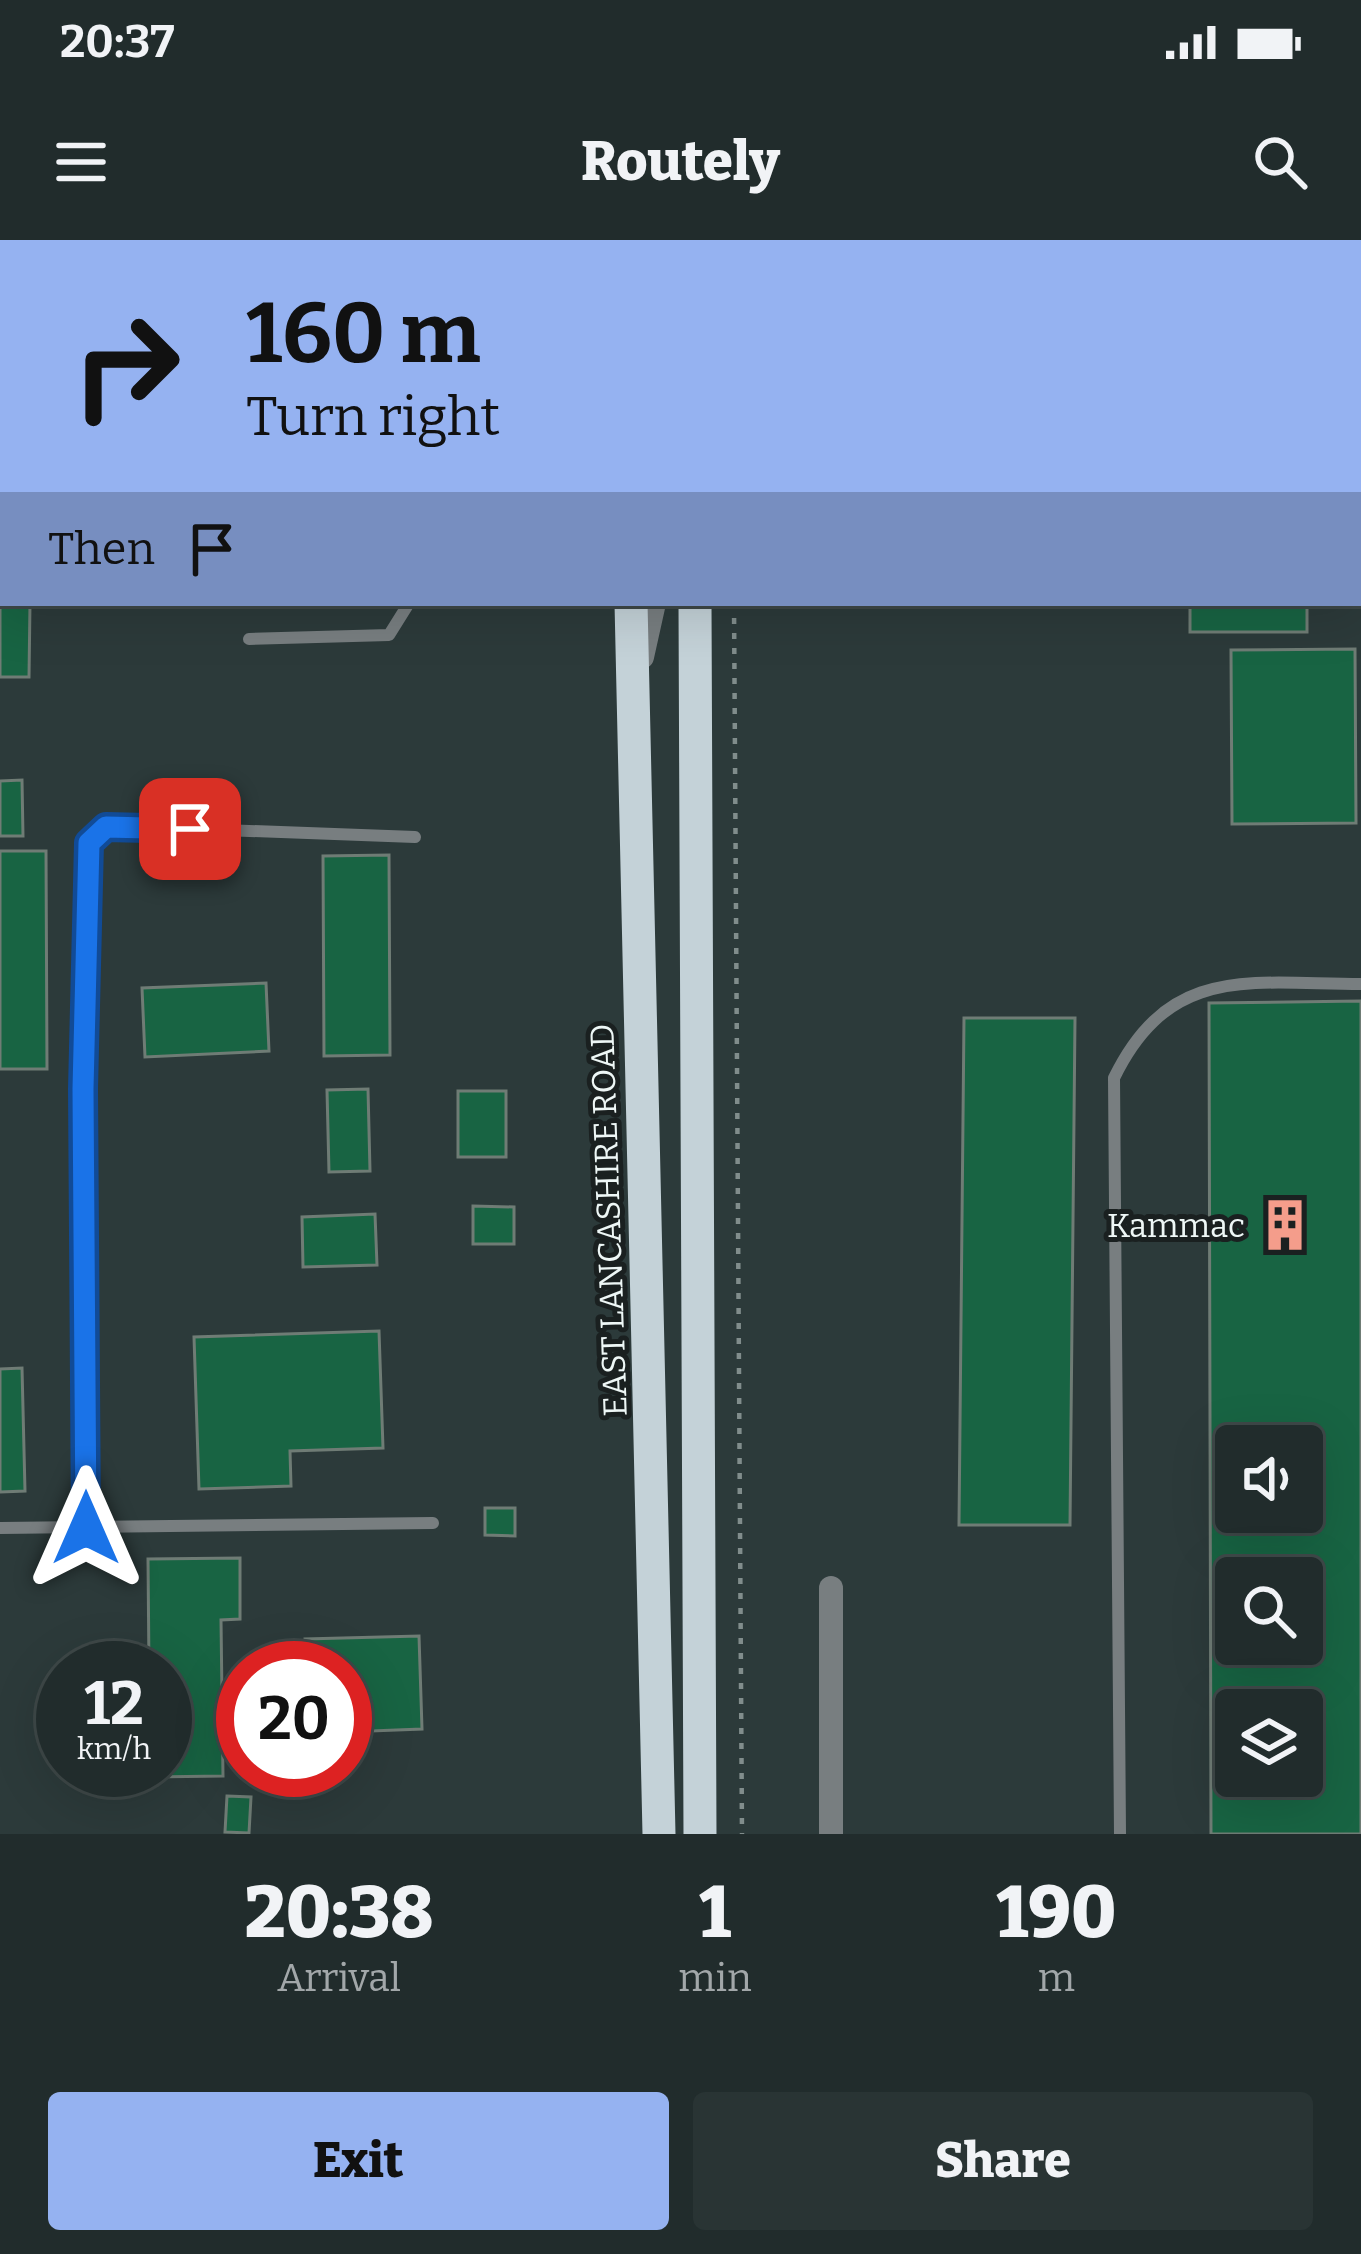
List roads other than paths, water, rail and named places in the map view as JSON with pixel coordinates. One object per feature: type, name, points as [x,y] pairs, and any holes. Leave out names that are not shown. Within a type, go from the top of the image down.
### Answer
[{"type":"highway","name":"EAST LANCASHIRE ROAD","points":[[631,606],[659,1834]]},
{"type":"highway","points":[[695,606],[700,1834]]},
{"type":"street","points":[[632,700],[653,606]]},
{"type":"street","points":[[831,1588],[831,1834]]},
{"type":"lane","points":[[249,639],[389,634],[407,606]]},
{"type":"lane","points":[[86,1528],[83,1089],[89,843],[95,832],[115,826],[415,837]]},
{"type":"lane","points":[[1120,1834],[1114,1078],[1157,1012],[1192,993],[1220,983],[1361,984]]},
{"type":"lane","points":[[0,1528],[434,1523]]},
{"type":"place","name":"Kammac","points":[[1285,1225]]}]
